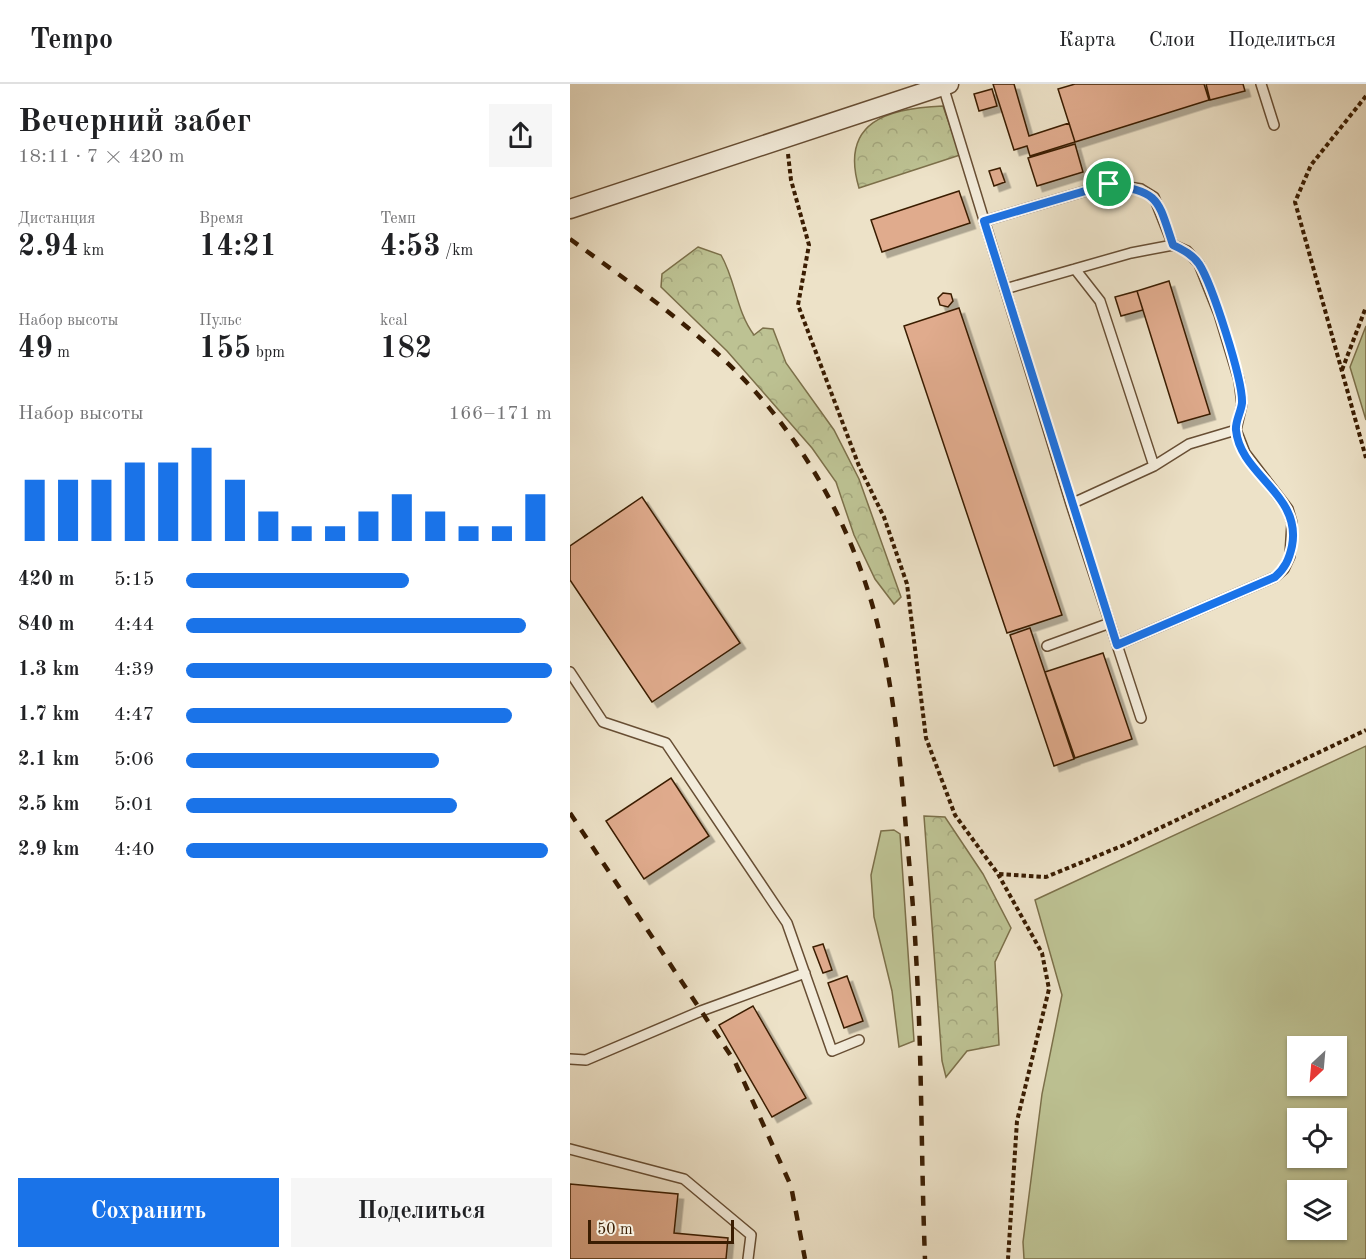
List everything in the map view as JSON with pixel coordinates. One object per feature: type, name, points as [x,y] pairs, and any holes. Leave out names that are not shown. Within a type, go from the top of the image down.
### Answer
[{"type":"street","points":[[570,209],[946,85]]},
{"type":"lane","points":[[1261,84],[1274,125]]},
{"type":"lane","points":[[946,85],[984,221],[1071,504],[1141,718]]},
{"type":"lane","points":[[984,221],[1109,184],[1141,189],[1154,197],[1173,245]]},
{"type":"lane","points":[[1005,289],[1131,253],[1173,245],[1187,251],[1199,264],[1219,314],[1239,380],[1242,404],[1236,430],[1245,453],[1288,509],[1292,542],[1284,569],[1275,577],[1117,645]]},
{"type":"lane","points":[[1075,269],[1100,301],[1154,466]]},
{"type":"lane","points":[[1071,504],[1154,466],[1189,444],[1236,430]]},
{"type":"lane","points":[[1047,646],[1110,623]]},
{"type":"lane","points":[[570,672],[603,722],[666,743],[788,923],[832,1051],[859,1041]]},
{"type":"lane","points":[[570,1059],[586,1060],[701,1011],[805,974]]},
{"type":"lane","points":[[570,1149],[684,1179],[751,1235],[748,1259]]},
{"type":"path","points":[[1366,96],[1311,165],[1295,202],[1366,458]]},
{"type":"path","points":[[786,138],[791,180],[809,246],[798,305],[859,466],[884,517],[907,584],[926,738],[955,815],[998,874],[1042,953],[1049,989],[1017,1121],[1008,1259]]},
{"type":"path","points":[[1342,370],[1366,306]]},
{"type":"path","points":[[998,874],[1046,877],[1124,845],[1366,730]]},
{"type":"green space","points":[[943,106],[960,155],[859,188],[855,165],[856,147],[863,133],[873,123],[887,115],[904,110]]},
{"type":"green space","points":[[698,247],[721,255],[748,326],[754,335],[763,328],[773,329],[786,363],[834,430],[859,479],[901,597],[894,604],[875,579],[854,535],[836,482],[812,448],[727,351],[661,287],[662,274]]},
{"type":"green space","points":[[1366,326],[1366,420],[1350,367]]},
{"type":"green space","points":[[1366,746],[1366,1259],[1024,1259],[1023,1242],[1042,1094],[1062,995],[1035,900]]},
{"type":"green space","points":[[924,816],[945,817],[983,874],[1011,928],[995,962],[999,1045],[967,1051],[946,1077],[942,1061]]},
{"type":"green space","points":[[894,830],[900,834],[914,1041],[899,1047],[892,991],[874,917],[871,875],[881,831]]},
{"type":"building","points":[[993,84],[1014,84],[1029,136],[1069,123],[1075,142],[1030,156],[1027,146],[1014,150]]},
{"type":"building","points":[[1075,84],[1204,84],[1209,100],[1075,142],[1058,89]]},
{"type":"building","points":[[1206,84],[1243,84],[1245,91],[1210,100]]},
{"type":"building","points":[[992,89],[997,106],[979,111],[974,94]]},
{"type":"building","points":[[1075,144],[1083,172],[1037,186],[1028,158]]},
{"type":"building","points":[[1000,168],[1005,182],[994,186],[989,171]]},
{"type":"building","points":[[959,191],[970,223],[882,252],[871,220]]},
{"type":"building","points":[[1169,281],[1210,414],[1178,423],[1137,291]]},
{"type":"building","points":[[1137,291],[1143,310],[1121,316],[1115,297]]},
{"type":"building","points":[[943,293],[951,294],[953,301],[948,307],[940,305],[938,298]]},
{"type":"building","points":[[959,308],[1062,615],[1007,633],[904,326]]},
{"type":"building","points":[[642,497],[740,643],[652,702],[570,580],[570,546]]},
{"type":"building","points":[[1030,628],[1074,759],[1054,766],[1010,635]]},
{"type":"building","points":[[1103,653],[1132,739],[1075,758],[1045,672]]},
{"type":"building","points":[[671,778],[709,836],[644,879],[606,821]]},
{"type":"building","points":[[823,944],[832,970],[823,973],[813,947]]},
{"type":"building","points":[[847,976],[863,1021],[844,1028],[828,983]]},
{"type":"building","points":[[753,1006],[806,1098],[772,1117],[719,1025]]},
{"type":"building","points":[[570,1184],[678,1194],[674,1233],[728,1238],[726,1259],[570,1259]]},
{"type":"railway","points":[[570,239],[681,322],[707,344],[756,393],[793,439],[819,480],[860,568],[883,647],[901,770],[918,993],[925,1259]]},
{"type":"railway","points":[[570,813],[735,1062],[791,1186],[805,1259]]},
{"type":"route","points":[[1109,184],[1141,189],[1154,197],[1173,245],[1187,251],[1199,264],[1219,314],[1239,380],[1242,404],[1236,430],[1245,453],[1288,509],[1292,523],[1290,556],[1284,569],[1275,577],[1117,645],[984,221],[1109,184]]}]
